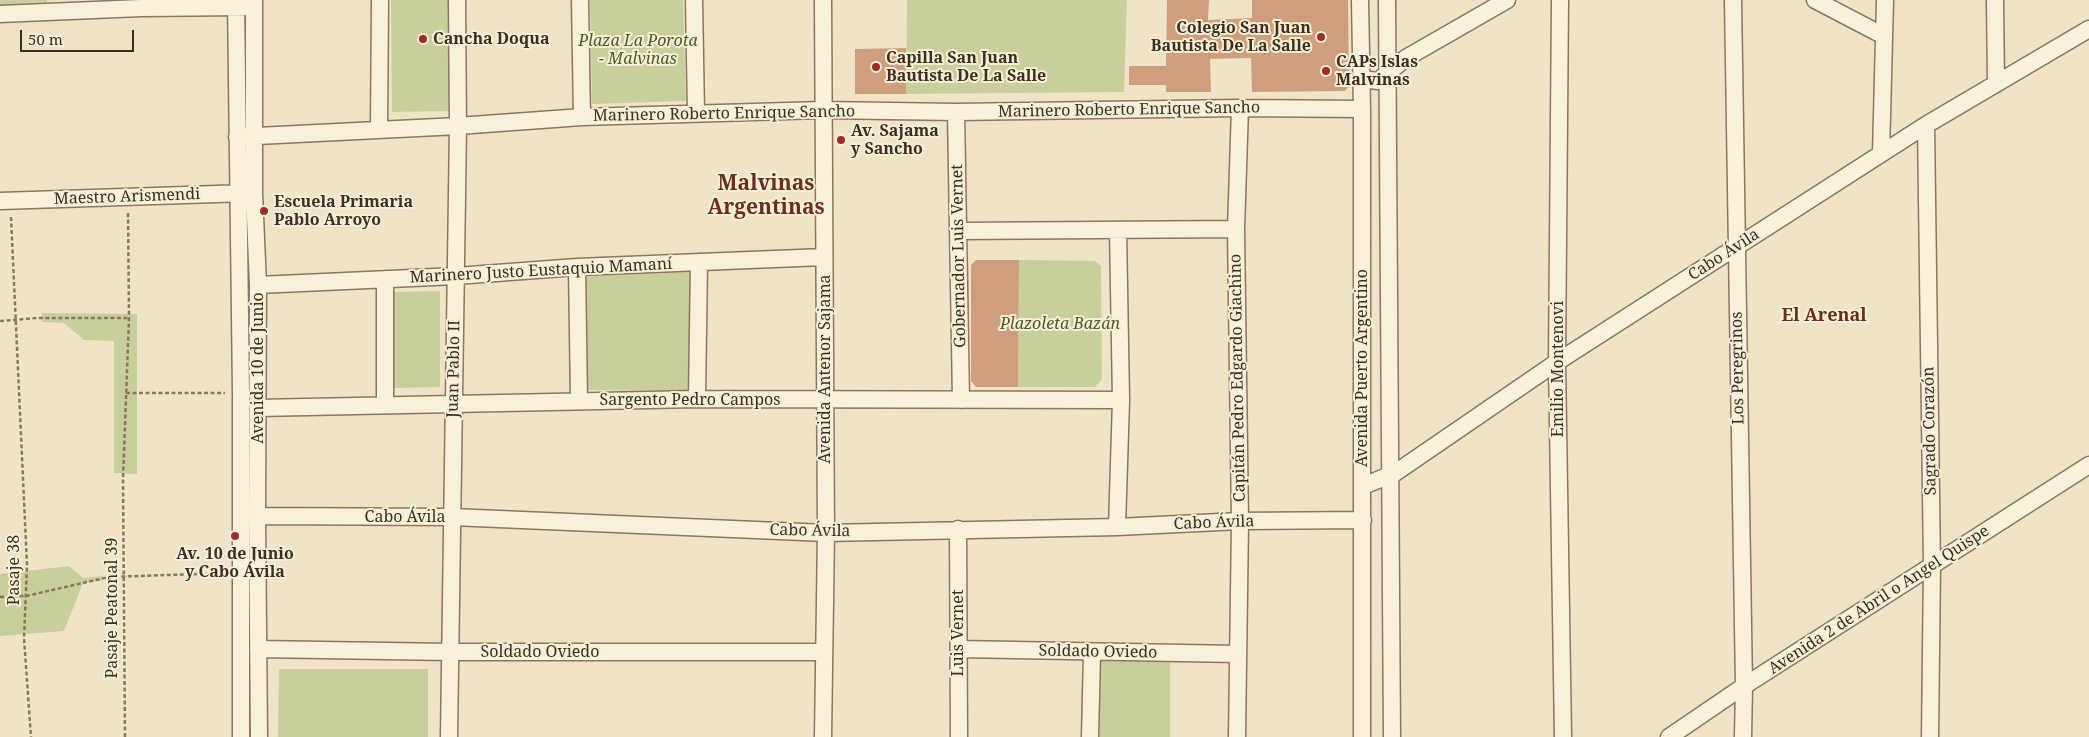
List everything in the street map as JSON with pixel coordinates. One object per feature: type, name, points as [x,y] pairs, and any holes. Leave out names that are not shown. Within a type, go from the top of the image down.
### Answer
[{"type":"street","points":[[379,129],[380,0]]},
{"type":"street","name":"Juan Pablo II","points":[[450,737],[458,126],[457,0]]},
{"type":"street","points":[[580,0],[582,117]]},
{"type":"street","points":[[694,0],[696,113]]},
{"type":"street","name":"Avenida Antenor Sajama","points":[[822,0],[826,532],[823,737]]},
{"type":"street","name":"Avenida Puerto Argentino","points":[[1360,0],[1362,109],[1362,737]]},
{"type":"street","name":"Avenida Puerto Argentino","points":[[1387,0],[1392,737]]},
{"type":"street","points":[[1361,80],[1378,81],[1406,58],[1507,0]]},
{"type":"street","name":"Emilio Montenovi","points":[[1560,0],[1557,362],[1563,737]]},
{"type":"street","name":"Los Peregrinos","points":[[1733,0],[1744,686],[1743,737]]},
{"type":"street","points":[[1815,0],[1884,36]]},
{"type":"street","points":[[1881,154],[1885,0]]},
{"type":"street","points":[[1995,0],[1996,84]]},
{"type":"street","name":"Avenida 10 de Junio","points":[[236,4],[241,393],[241,737]]},
{"type":"street","points":[[0,14],[52,6],[254,4]]},
{"type":"street","name":"Avenida 10 de Junio","points":[[254,4],[254,193],[258,285],[257,516],[259,737]]},
{"type":"street","name":"Cabo Ávila","points":[[1362,486],[1390,475],[1557,362],[1926,125],[2089,29]]},
{"type":"street","name":"Marinero Roberto Enrique Sancho","points":[[237,136],[458,126],[582,117],[696,113],[822,110],[956,112],[1240,108],[1362,109]]},
{"type":"street","name":"Capitán Pedro Edgardo Giachino","points":[[1237,737],[1240,521],[1236,228],[1240,108]]},
{"type":"street","name":"Gobernador Luis Vernet","points":[[956,112],[961,400]]},
{"type":"street","name":"Sagrado Corazón","points":[[1926,125],[1932,566],[1930,737]]},
{"type":"street","name":"Maestro Arismendi","points":[[5,201],[254,193]]},
{"type":"street","points":[[958,230],[1236,228]]},
{"type":"street","points":[[1118,230],[1121,400],[1118,527]]},
{"type":"street","name":"Marinero Justo Eustaquio Mamaní","points":[[258,285],[456,276],[577,267],[824,257]]},
{"type":"street","points":[[697,399],[699,262]]},
{"type":"street","points":[[577,267],[579,401]]},
{"type":"street","points":[[385,279],[385,405]]},
{"type":"street","name":"Sargento Pedro Campos","points":[[258,408],[697,399],[1121,400]]},
{"type":"street","name":"Avenida 2 de Abril o Angel Quispe","points":[[1670,737],[1744,686],[2089,465]]},
{"type":"street","name":"Cabo Ávila","points":[[257,516],[452,517],[826,532],[1118,527],[1240,521],[1362,520]]},
{"type":"street","name":"Luis Vernet","points":[[958,529],[959,737]]},
{"type":"street","name":"Soldado Oviedo","points":[[258,649],[450,652],[823,652]]},
{"type":"street","name":"Soldado Oviedo","points":[[959,649],[1092,653],[1237,654]]},
{"type":"street","points":[[1090,737],[1092,653]]},
{"type":"path","name":"Pasaje Peatonal 39","points":[[125,737],[122,479],[129,318],[128,197]]},
{"type":"path","name":"Pasaje 38","points":[[5,201],[16,319],[27,565],[24,638],[31,737]]},
{"type":"path","points":[[0,321],[16,319],[129,318]]},
{"type":"path","points":[[126,393],[241,393]]},
{"type":"path","points":[[0,597],[26,596],[109,577],[241,572]]},
{"type":"green space","points":[[0,0],[47,0],[48,7],[0,8]]},
{"type":"green space","points":[[391,0],[451,0],[452,111],[392,112]]},
{"type":"green space","name":"Plaza La Porota - Malvinas","points":[[590,0],[683,0],[686,101],[592,104]]},
{"type":"green space","points":[[907,0],[1127,0],[1124,92],[906,94]]},
{"type":"green space","name":"Plazoleta Bazán","points":[[1019,260],[1095,261],[1101,266],[1102,379],[1095,387],[1018,387]]},
{"type":"green space","points":[[691,271],[691,391],[585,390],[584,274]]},
{"type":"green space","points":[[440,291],[440,387],[394,388],[394,292]]},
{"type":"green space","points":[[42,313],[137,314],[137,474],[114,473],[114,341],[84,340],[64,323],[42,322]]},
{"type":"green space","points":[[69,566],[83,578],[103,576],[103,580],[83,583],[64,631],[0,636],[0,574]]},
{"type":"green space","points":[[1100,661],[1170,661],[1170,737],[1099,737]]},
{"type":"green space","points":[[279,669],[428,669],[428,737],[278,737]]},
{"type":"building","points":[[1167,0],[1209,0],[1208,20],[1252,18],[1252,0],[1348,0],[1349,86],[1345,91],[1252,92],[1251,58],[1210,59],[1211,92],[1166,92],[1166,85],[1129,85],[1129,66],[1166,66]]},
{"type":"building","points":[[906,48],[906,94],[855,94],[855,49]]},
{"type":"building","points":[[976,260],[1019,260],[1018,387],[976,387],[971,381],[971,265]]},
{"type":"place","name":"Colegio San Juan Bautista De La Salle","points":[[1321,37]]},
{"type":"place","name":"Cancha Doqua","points":[[423,39]]},
{"type":"place","name":"Capilla San Juan Bautista De La Salle","points":[[876,67]]},
{"type":"place","name":"CAPs Islas Malvinas","points":[[1326,71]]},
{"type":"place","name":"Av. Sajama y Sancho","points":[[841,140]]},
{"type":"place","name":"Escuela Primaria Pablo Arroyo","points":[[264,211]]},
{"type":"place","name":"Av. 10 de Junio y Cabo Ávila","points":[[235,536]]},
{"type":"district","name":"Malvinas Argentinas","points":[[766,196]]},
{"type":"district","name":"El Arenal","points":[[1824,316]]}]
